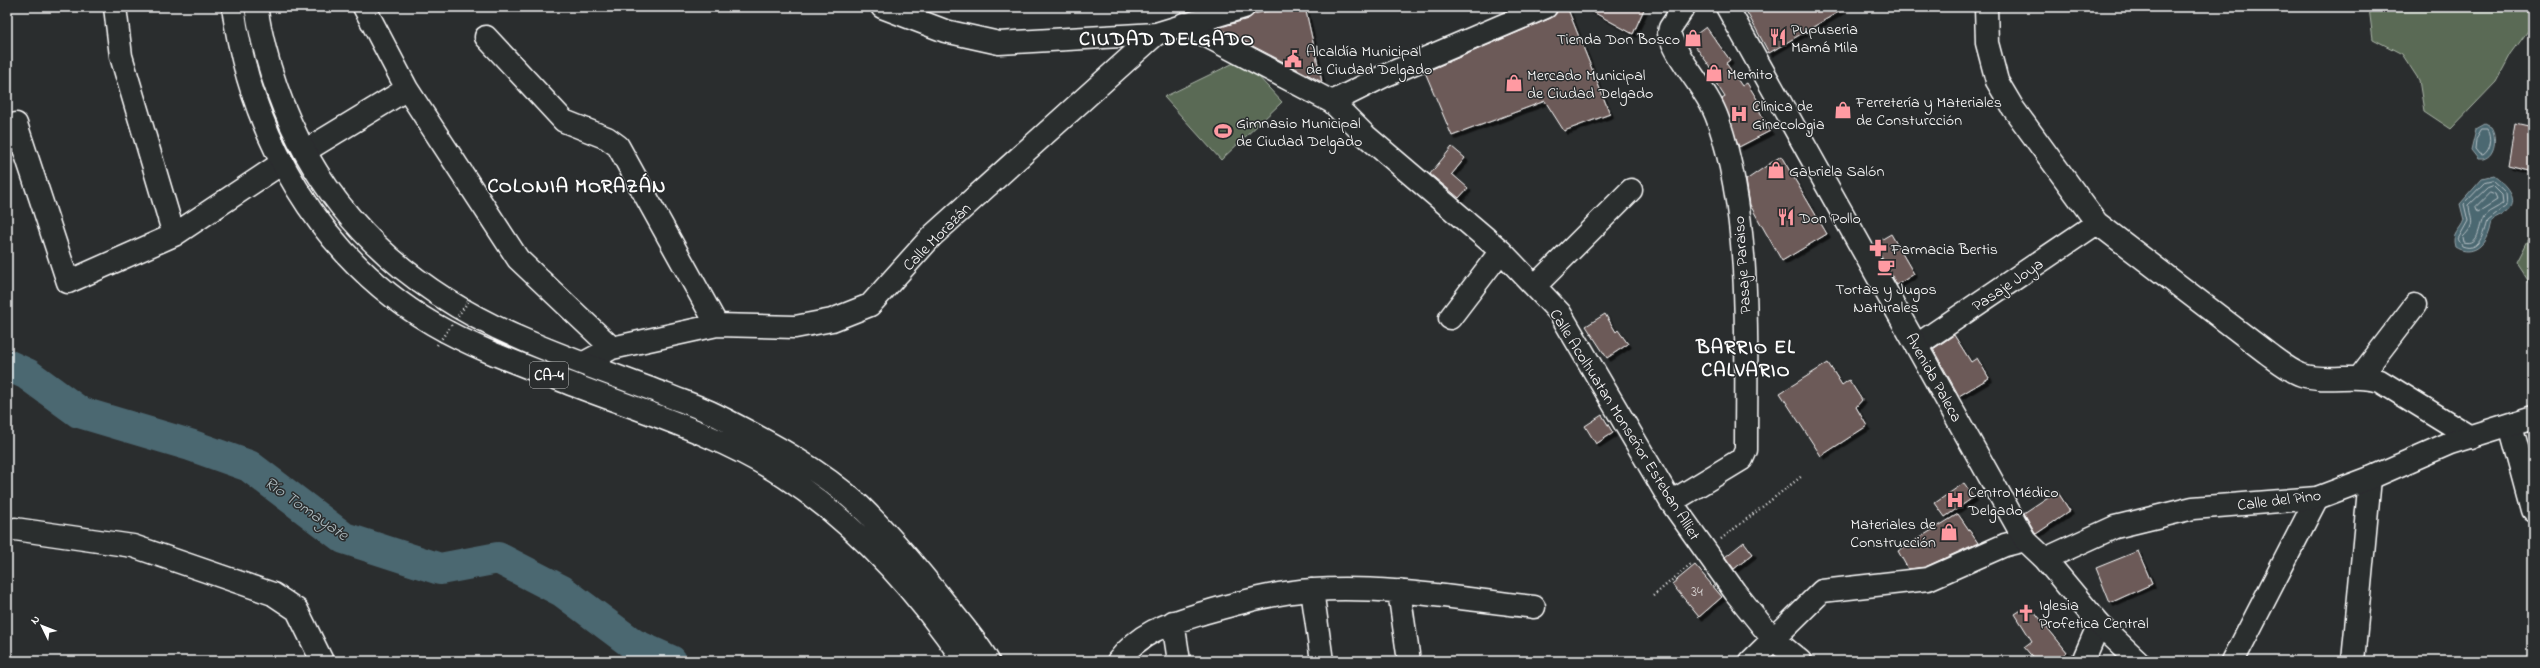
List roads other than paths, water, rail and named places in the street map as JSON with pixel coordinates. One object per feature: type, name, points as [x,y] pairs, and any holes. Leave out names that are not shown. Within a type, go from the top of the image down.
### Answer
[{"type":"street","points":[[115,7],[121,56],[174,235]]},
{"type":"street","name":"CA-4","points":[[233,7],[245,71],[253,100],[282,163],[321,227],[337,245],[394,297],[431,323],[454,336],[719,441],[783,476],[808,493],[854,530],[880,555],[924,604],[964,661]]},
{"type":"street","name":"CA-4","points":[[256,7],[261,36],[277,94],[314,169],[358,227],[397,266],[424,287],[477,320],[526,341],[713,413],[780,450],[839,490],[858,505],[911,560],[988,661]]},
{"type":"street","points":[[364,7],[407,88],[518,259],[612,348]]},
{"type":"street","points":[[882,7],[946,31],[999,43],[1156,34]]},
{"type":"street","points":[[1332,102],[1384,76],[1546,7]]},
{"type":"street","name":"Pasaje Paraiso","points":[[1671,502],[1742,459],[1746,450],[1745,301],[1734,188],[1728,152],[1714,111],[1669,33],[1670,28],[1684,7]]},
{"type":"street","name":"Avenida Paleca","points":[[1728,7],[2025,540],[2045,559],[2099,624],[2138,661]]},
{"type":"street","points":[[1986,7],[1990,58],[2000,86],[2013,108],[2097,223],[2267,353],[2296,372],[2315,377],[2359,378],[2380,381],[2471,437]]},
{"type":"street","name":"Calle Morazán","points":[[584,363],[612,348],[717,325],[795,327],[832,320],[870,306],[932,236],[1156,34],[1237,8]]},
{"type":"street","name":"Calle Acolhuatan Monseñor Esteban Alliet","points":[[1184,24],[1332,102],[1366,136],[1501,251],[1535,286],[1560,313],[1671,502],[1772,638],[1800,661]]},
{"type":"street","points":[[486,37],[564,121],[607,138],[618,146],[717,325]]},
{"type":"street","points":[[305,152],[407,88]]},
{"type":"street","points":[[16,124],[68,282],[174,235],[282,163]]},
{"type":"street","points":[[1535,286],[1631,190]]},
{"type":"street","name":"Pasaje Joya","points":[[1917,345],[2097,223]]},
{"type":"street","points":[[1450,318],[1501,251]]},
{"type":"street","points":[[2359,378],[2415,305]]},
{"type":"street","name":"Calle del Pino","points":[[2045,559],[2115,527],[2193,508],[2317,498],[2370,478],[2450,443],[2533,417]]},
{"type":"street","points":[[2510,425],[2533,510]]},
{"type":"street","points":[[2353,661],[2370,478]]},
{"type":"street","points":[[2233,661],[2317,498]]},
{"type":"street","points":[[15,529],[134,546],[273,594],[297,610],[322,661]]},
{"type":"street","points":[[1751,661],[1772,638],[1822,592],[1928,579],[2005,545],[2025,540]]},
{"type":"street","points":[[1312,590],[1322,661]]},
{"type":"street","points":[[1118,661],[1146,633],[1173,622],[1239,603],[1312,590],[1399,591],[1534,607]]},
{"type":"street","points":[[1399,591],[1409,661]]},
{"type":"street","points":[[1173,622],[1179,661]]},
{"type":"street","points":[[2083,661],[2099,624]]},
{"type":"water","points":[[2485,124],[2491,127],[2493,131],[2495,140],[2493,150],[2487,157],[2478,159],[2471,150],[2476,129]]},
{"type":"water","points":[[2494,176],[2503,183],[2510,193],[2512,203],[2510,208],[2492,221],[2486,239],[2479,247],[2470,251],[2460,250],[2455,247],[2454,238],[2464,220],[2460,204],[2482,179]]},
{"type":"waterway","name":"Río Tomayate","points":[[7,365],[27,374],[79,412],[190,445],[249,466],[344,538],[440,569],[498,558],[562,591],[633,644],[671,661]]},
{"type":"place","name":"Pupuseria Mamá Mila","points":[[1778,37]]},
{"type":"place","name":"Tienda Don Bosco","points":[[1693,38]]},
{"type":"place","name":"Alcaldía Municipal de Ciudad Delgado","points":[[1293,59]]},
{"type":"place","name":"Memito","points":[[1714,73]]},
{"type":"place","name":"Mercado Municipal de Ciudad Delgado","points":[[1514,83]]},
{"type":"place","name":"Ferretería y Materiales de Consturcción","points":[[1843,110]]},
{"type":"place","name":"Clínica de Ginecologia","points":[[1739,114]]},
{"type":"place","name":"Gimnasio Municipal de Ciudad Delgado","points":[[1223,131]]},
{"type":"place","name":"Gabriela Salón","points":[[1776,170]]},
{"type":"place","name":"Don Pollo","points":[[1786,217]]},
{"type":"place","name":"Farmacia Bertis","points":[[1878,248]]},
{"type":"place","name":"Tortas y Jugos Naturales","points":[[1886,267]]},
{"type":"place","name":"Centro Médico Delgado","points":[[1955,500]]},
{"type":"place","name":"Materiales de Construcción","points":[[1949,532]]},
{"type":"place","name":"Iglesia Profetica Central","points":[[2026,613]]},
{"type":"district","name":"CIUDAD DELGADO","points":[[1167,38]]},
{"type":"district","name":"COLONIA MORAZÁN","points":[[577,185]]},
{"type":"district","name":"BARRIO EL CALVARIO","points":[[1746,358]]}]
